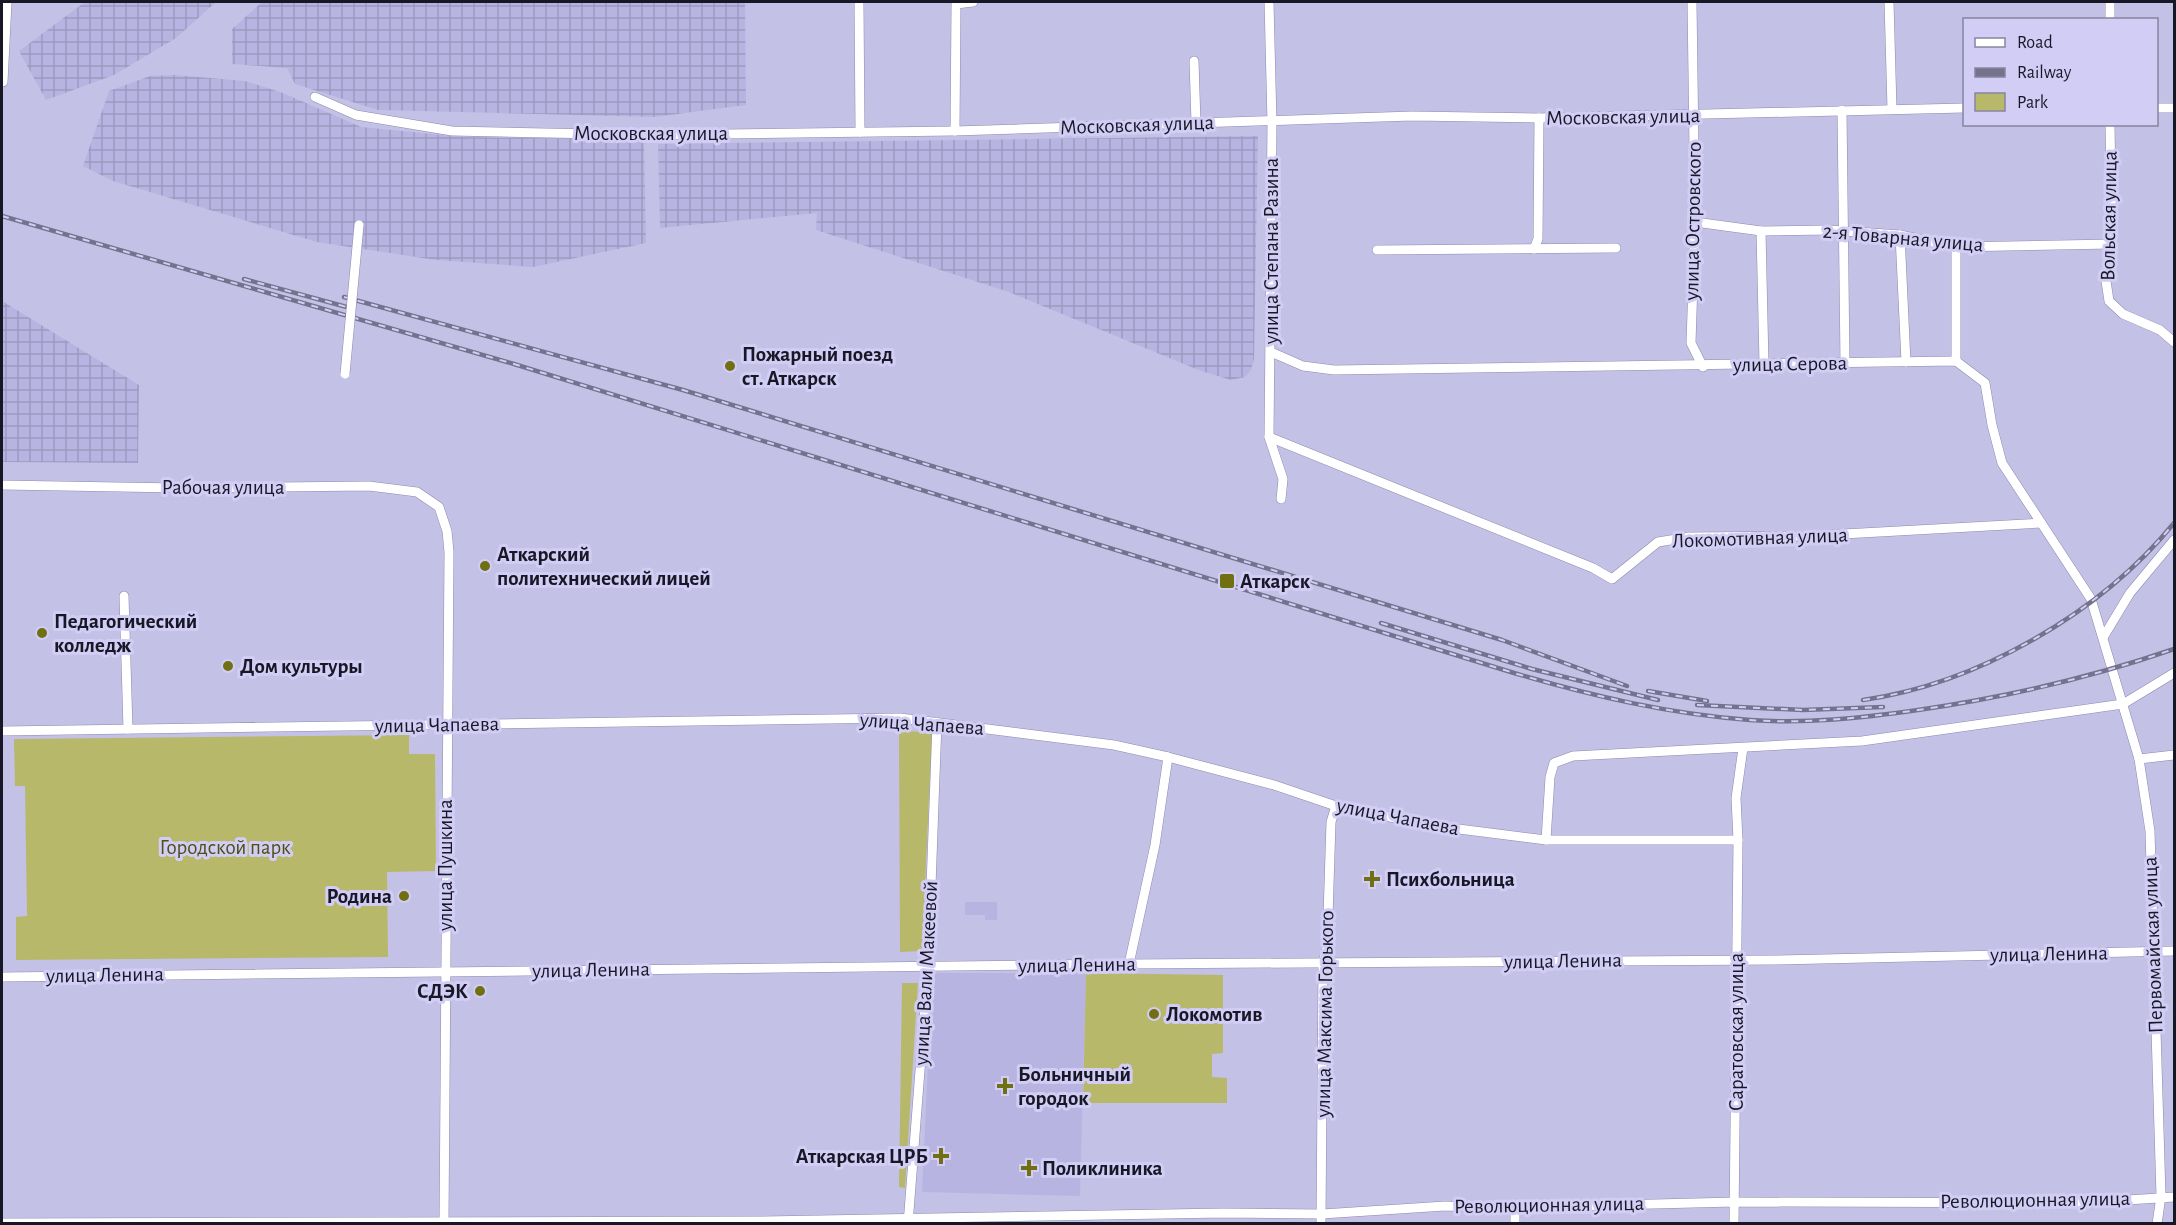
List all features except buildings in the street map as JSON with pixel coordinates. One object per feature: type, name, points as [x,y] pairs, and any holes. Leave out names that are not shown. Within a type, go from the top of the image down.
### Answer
[{"type":"street","points":[[3,82],[7,2]]},
{"type":"street","points":[[859,2],[860,132]]},
{"type":"street","points":[[955,131],[956,4],[972,2]]},
{"type":"street","name":"улица Степана Разина","points":[[1269,2],[1272,123],[1269,437],[1283,479],[1281,499]]},
{"type":"street","name":"улица Островского","points":[[1692,2],[1695,222],[1691,343],[1703,366]]},
{"type":"street","points":[[1889,2],[1892,109]]},
{"type":"street","points":[[2109,2],[2110,18]]},
{"type":"street","points":[[1194,61],[1196,123]]},
{"type":"street","name":"Московская улица","points":[[315,96],[356,115],[452,131],[650,135],[955,131],[1196,123],[1272,123],[1412,116],[1539,118],[1963,108]]},
{"type":"street","points":[[2158,108],[2175,108]]},
{"type":"street","points":[[1842,110],[1845,363]]},
{"type":"street","points":[[1534,249],[1538,239],[1539,118]]},
{"type":"street","name":"Вольская улица","points":[[2110,126],[2112,244],[2106,281],[2109,301],[2124,314],[2160,330],[2175,342]]},
{"type":"street","name":"2-я Товарная улица","points":[[1695,222],[1761,231],[1900,235],[1956,247],[2112,244]]},
{"type":"street","points":[[345,375],[359,225]]},
{"type":"street","points":[[1761,231],[1764,364]]},
{"type":"street","points":[[1900,235],[1906,362]]},
{"type":"street","points":[[1956,247],[1956,361],[1985,383],[2002,463],[2091,599],[2104,636]]},
{"type":"street","points":[[1377,250],[1616,248]]},
{"type":"street","name":"улица Серова","points":[[1271,352],[1303,366],[1334,370],[1956,361]]},
{"type":"street","name":"Локомотивная улица","points":[[1269,437],[1593,568],[1612,579],[1658,542],[1689,537],[1807,536],[2041,523]]},
{"type":"street","name":"Рабочая улица","points":[[2,485],[178,488],[369,486],[417,492],[439,507]]},
{"type":"street","name":"улица Пушкина","points":[[439,507],[447,531],[449,552],[444,1223]]},
{"type":"street","points":[[2104,636],[2130,593],[2175,540]]},
{"type":"street","points":[[124,596],[128,729]]},
{"type":"street","name":"Первомайская улица","points":[[2104,636],[2111,671],[2139,759],[2150,831],[2161,1196],[2157,1224]]},
{"type":"street","points":[[1546,840],[1550,777],[1554,763],[1573,756],[1862,741],[2123,704],[2175,673]]},
{"type":"street","name":"улица Чапаева","points":[[2,731],[889,718],[1114,745],[1274,785],[1336,806],[1435,826],[1546,840],[1738,840]]},
{"type":"street","name":"улица Вали Макеевой","points":[[909,1221],[928,968],[937,722]]},
{"type":"street","points":[[1738,840],[1736,798],[1743,748]]},
{"type":"street","points":[[2139,759],[2175,755]]},
{"type":"street","points":[[1129,964],[1155,844],[1168,757]]},
{"type":"street","name":"улица Максима Горького","points":[[1322,1219],[1323,963],[1327,948],[1330,822],[1336,806]]},
{"type":"street","name":"Саратовская улица","points":[[1734,1224],[1738,840]]},
{"type":"street","name":"улица Ленина","points":[[2,977],[1129,964],[1736,960],[2175,951]]},
{"type":"street","name":"Революционная улица","points":[[2,1223],[909,1221],[1235,1213],[1322,1219],[1446,1206],[1515,1207],[1735,1202],[2081,1203],[2161,1196],[2175,1197]]},
{"type":"street","points":[[1515,1207],[1515,1224]]},
{"type":"shaded area","points":[[85,2],[216,2],[176,38],[114,75],[46,100],[19,51]]},
{"type":"shaded area","points":[[262,2],[745,2],[746,105],[654,117],[378,110],[295,84],[287,68],[232,64],[232,29]]},
{"type":"shaded area","points":[[175,75],[245,81],[283,93],[361,127],[463,137],[644,140],[646,243],[533,267],[436,260],[317,242],[113,181],[83,166],[109,91],[150,76]]},
{"type":"shaded area","points":[[1258,136],[1254,359],[1251,370],[1245,377],[1231,380],[1201,371],[1009,292],[816,230],[817,213],[660,228],[658,144]]},
{"type":"shaded area","points":[[2,301],[139,385],[138,463],[2,462]]},
{"type":"shaded area","points":[[965,902],[997,902],[997,920],[985,920],[985,915],[965,915]]},
{"type":"shaded area","name":"Больничный городок","points":[[932,973],[1086,973],[1080,1196],[922,1192]]},
{"type":"green space","points":[[899,731],[932,732],[922,951],[900,952]]},
{"type":"green space","name":"Городской парк","points":[[409,735],[409,754],[435,754],[436,871],[387,872],[388,957],[16,960],[16,917],[27,916],[25,786],[15,786],[14,739]]},
{"type":"green space","name":"Локомотив","points":[[1086,973],[1223,975],[1223,1053],[1212,1054],[1212,1077],[1227,1078],[1227,1103],[1083,1103]]},
{"type":"green space","points":[[902,983],[918,983],[905,1188],[899,1187]]},
{"type":"railway","points":[[2,216],[514,364],[1514,673],[1660,709],[1750,720],[1813,721],[1855,718],[2016,693],[2080,678],[2174,649]]},
{"type":"railway","points":[[244,279],[354,309]]},
{"type":"railway","points":[[344,297],[683,390],[1502,640],[1627,686]]},
{"type":"railway","points":[[1863,700],[1906,691],[1949,678],[1992,661],[2034,639],[2074,614],[2111,586],[2144,556],[2174,523]]},
{"type":"railway","points":[[1381,623],[1532,669],[1658,700]]},
{"type":"railway","points":[[1648,691],[1707,701]]},
{"type":"railway","points":[[1697,705],[1803,710],[1883,707]]},
{"type":"place","name":"Пожарный поезд ст. Аткарск","points":[[730,366]]},
{"type":"place","name":"Аткарский политехнический лицей","points":[[485,566]]},
{"type":"place","name":"Аткарск","points":[[1227,581]]},
{"type":"place","name":"Педагогический колледж","points":[[42,633]]},
{"type":"place","name":"Дом культуры","points":[[228,666]]},
{"type":"place","name":"Психбольница","points":[[1372,879]]},
{"type":"place","name":"Родина","points":[[404,896]]},
{"type":"place","name":"СДЭК","points":[[480,991]]},
{"type":"place","name":"Локомотив","points":[[1154,1014]]},
{"type":"place","name":"Больничный городок","points":[[1005,1086]]},
{"type":"place","name":"Аткарская ЦРБ","points":[[941,1156]]},
{"type":"place","name":"Поликлиника","points":[[1029,1168]]}]
